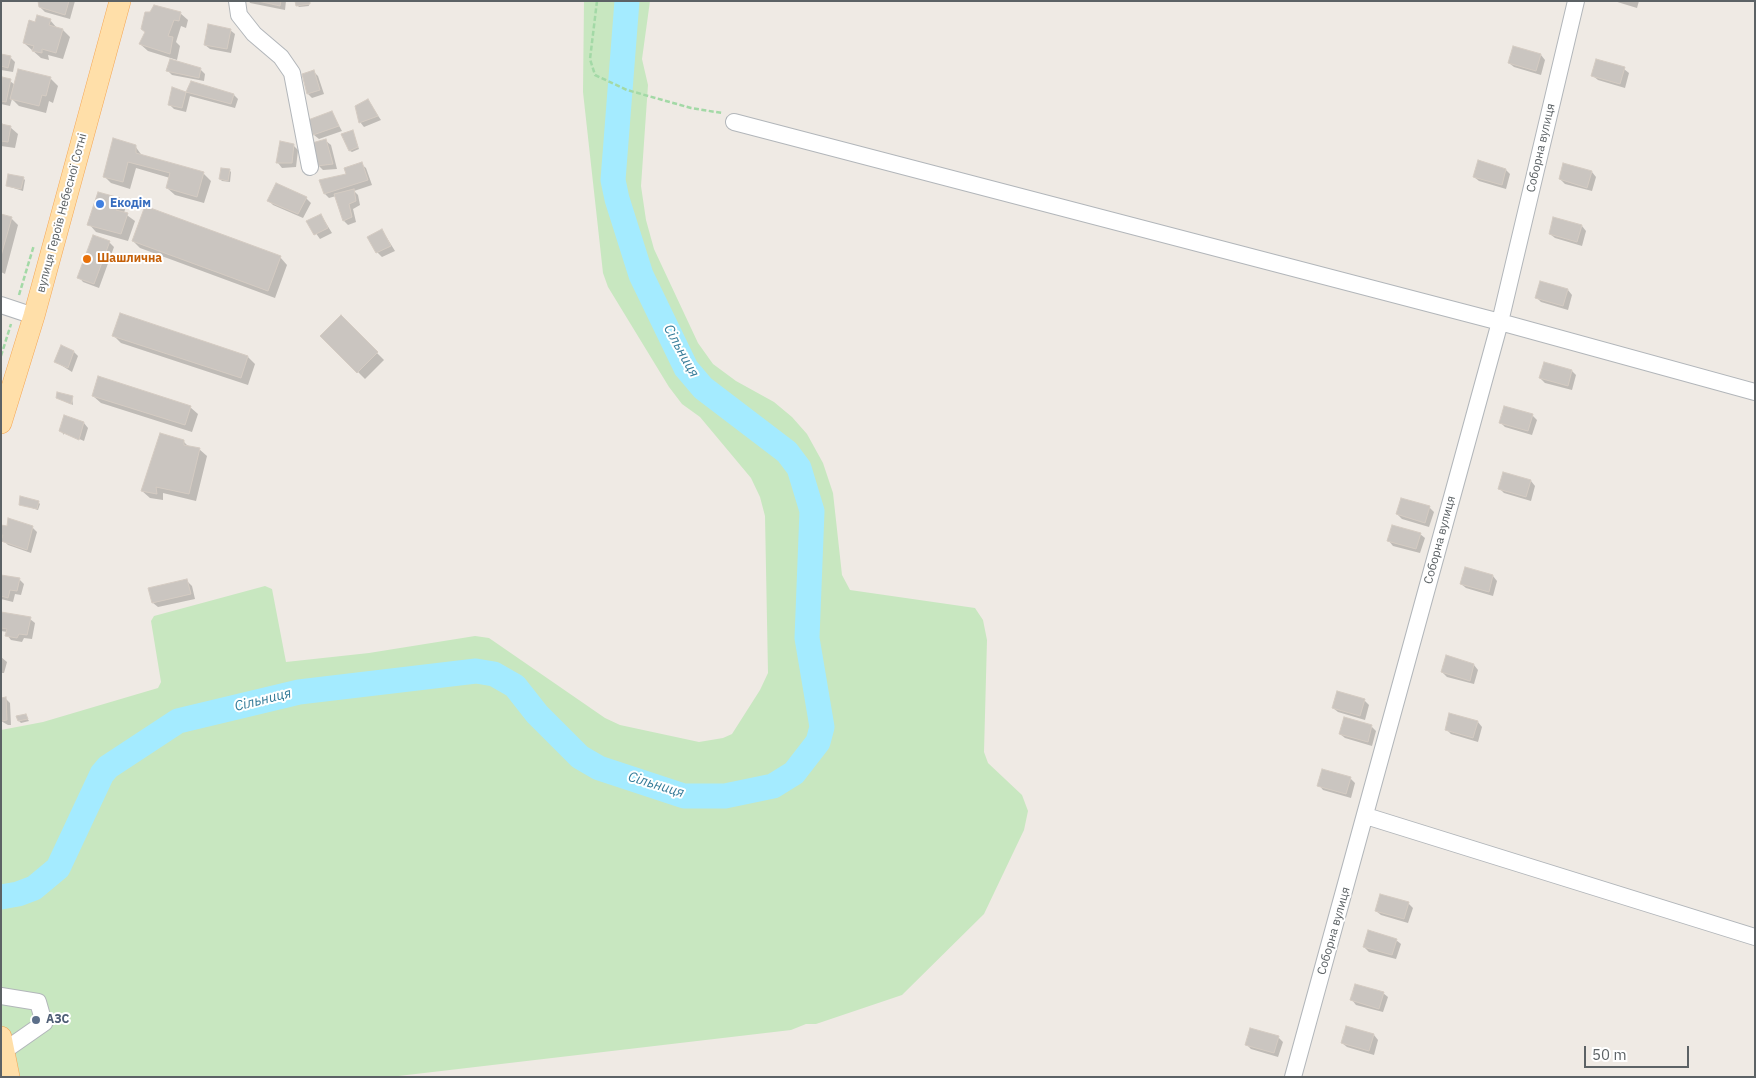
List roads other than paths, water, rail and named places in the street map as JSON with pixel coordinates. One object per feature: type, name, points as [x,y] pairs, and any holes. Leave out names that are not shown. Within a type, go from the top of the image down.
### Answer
[{"type":"main road","name":"вулиця Героїв Небесної Сотні","points":[[1,423],[34,316],[120,1]]},
{"type":"main road","points":[[3,1044],[9,1077]]},
{"type":"street","points":[[237,1],[238,15],[254,34],[281,57],[292,73],[310,167]]},
{"type":"street","name":"Соборна вулиця","points":[[1293,1077],[1500,322],[1576,1]]},
{"type":"street","points":[[734,122],[1500,322],[1755,392]]},
{"type":"street","points":[[1,305],[34,316]]},
{"type":"street","points":[[1366,816],[1755,937]]},
{"type":"street","points":[[1,996],[38,1002],[44,1023],[3,1044]]},
{"type":"waterway","name":"Сільниця","points":[[1,897],[18,894],[34,888],[58,868],[102,774],[108,767],[178,721],[299,692],[476,671],[494,674],[515,686],[537,714],[580,757],[599,768],[684,796],[725,796],[773,786],[794,773],[818,742],[822,727],[807,638],[812,511],[799,468],[787,452],[703,388],[686,368],[641,275],[617,199],[613,180],[627,1]]},
{"type":"place","name":"Екодім","points":[[100,204]]},
{"type":"place","name":"Шашлична","points":[[87,259]]},
{"type":"place","name":"АЗС","points":[[36,1020]]}]
